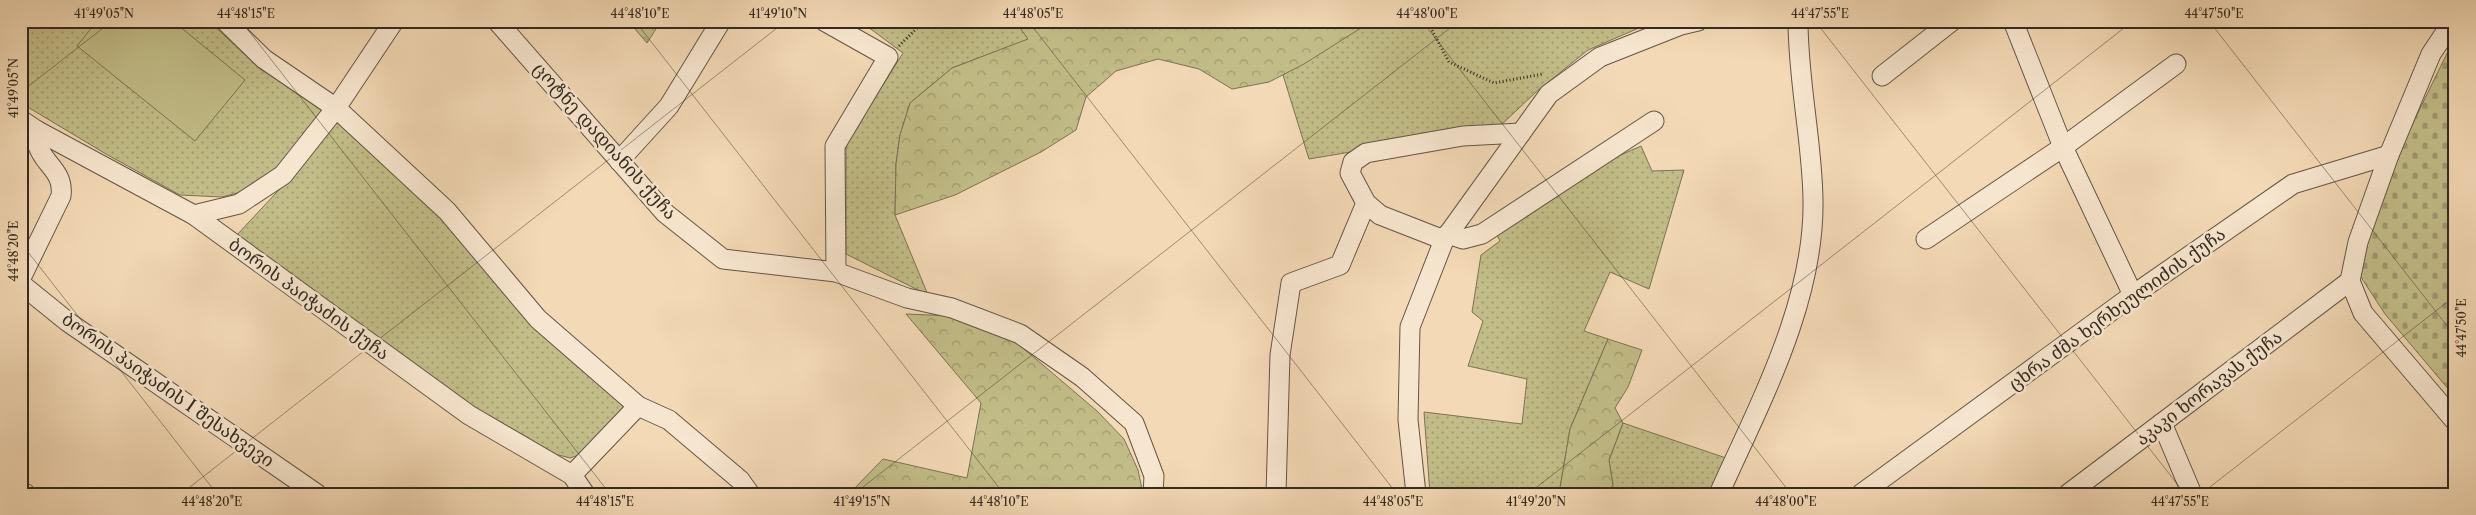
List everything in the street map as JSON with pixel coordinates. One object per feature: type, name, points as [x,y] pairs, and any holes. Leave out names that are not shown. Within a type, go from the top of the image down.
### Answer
[{"type":"street","points":[[225,21],[264,59],[336,108],[447,211],[538,319],[638,406],[669,420],[740,480],[750,494]]},
{"type":"street","points":[[194,215],[239,204],[283,175],[336,108],[394,21]]},
{"type":"street","name":"ცოტნე დადიანის ქუჩა","points":[[497,21],[619,162],[665,212],[723,259],[836,272],[907,298],[952,308],[1020,334],[1082,377],[1134,423],[1154,476],[1153,494]]},
{"type":"street","points":[[619,162],[669,106],[721,21]]},
{"type":"street","points":[[824,21],[888,57],[835,146],[836,272]]},
{"type":"street","points":[[1416,494],[1408,420],[1410,327],[1446,237],[1549,94],[1600,57],[1681,25],[1698,21]]},
{"type":"street","points":[[1719,494],[1783,352],[1810,251],[1813,200],[1798,21]]},
{"type":"street","points":[[1882,76],[1952,21]]},
{"type":"street","points":[[2013,21],[2063,148],[2133,295]]},
{"type":"street","points":[[2453,21],[2431,54],[2389,155],[2358,242],[2350,281],[2363,313],[2455,421]]},
{"type":"street","points":[[1926,239],[2063,148],[2176,64]]},
{"type":"street","points":[[1521,133],[1463,136],[1366,153],[1353,162],[1350,173],[1366,203],[1380,214],[1446,237],[1463,239],[1482,234],[1654,121]]},
{"type":"street","points":[[21,278],[61,196],[62,186],[59,176],[38,147],[29,125]]},
{"type":"street","name":"ბორის პაიჭაძის ქუჩა","points":[[29,125],[194,215],[469,415],[572,475],[584,494]]},
{"type":"street","name":"ცხრა ძმა ხერხეულიძის ქუჩა","points":[[1861,494],[2133,295],[2293,184],[2389,155]]},
{"type":"street","points":[[1276,494],[1280,355],[1290,283],[1340,265],[1366,203]]},
{"type":"street","name":"აკაკი ხორავას ქუჩა","points":[[2068,494],[2350,281]]},
{"type":"street","name":"ბორის პაიჭაძის I შესახვევი","points":[[21,284],[68,322],[318,494]]},
{"type":"street","points":[[572,475],[638,406]]},
{"type":"street","points":[[2162,423],[2192,494]]},
{"type":"street","points":[[21,491],[26,494]]},
{"type":"path","points":[[888,57],[924,21]]},
{"type":"path","points":[[1427,21],[1449,62],[1494,83],[1549,74]]},
{"type":"green space","points":[[21,21],[209,21],[260,69],[299,92],[323,111],[279,168],[252,189],[222,197],[180,195],[106,154],[21,103]]},
{"type":"green space","points":[[97,21],[173,21],[245,80],[195,141],[77,46]]},
{"type":"green space","points":[[628,21],[661,21],[647,43]]},
{"type":"green space","points":[[860,21],[1015,21],[1029,39],[952,68],[910,103],[900,135],[896,164],[895,215],[928,295],[846,254],[846,144],[903,53]]},
{"type":"green space","points":[[1015,21],[1372,21],[1304,64],[1269,82],[1232,89],[1199,69],[1158,59],[1116,71],[1086,97],[1076,130],[1041,152],[955,195],[895,215],[896,164],[900,135],[910,103],[952,68],[1028,39]]},
{"type":"green space","points":[[1372,21],[1655,21],[1588,50],[1536,92],[1499,127],[1309,159],[1283,75]]},
{"type":"green space","points":[[2455,37],[2455,397],[2385,314],[2355,268],[2389,172]]},
{"type":"green space","points":[[335,123],[341,124],[451,228],[532,325],[624,407],[582,454],[570,458],[551,453],[469,406],[236,236],[290,178]]},
{"type":"green space","points":[[1641,146],[1652,171],[1684,170],[1649,289],[1610,272],[1584,331],[1608,339],[1570,429],[1559,494],[1430,494],[1424,412],[1522,424],[1527,379],[1468,366],[1483,321],[1472,312],[1481,255],[1500,241],[1496,233],[1605,162]]},
{"type":"green space","points":[[906,314],[953,316],[1010,337],[1097,411],[1124,439],[1138,470],[1143,494],[849,494],[883,459],[967,478],[981,403]]},
{"type":"green space","points":[[1608,339],[1642,350],[1628,387],[1615,408],[1623,423],[1609,460],[1613,486],[1600,494],[1559,494],[1570,429]]},
{"type":"green space","points":[[1623,423],[1726,458],[1709,494],[1600,494],[1613,485],[1609,460]]}]
